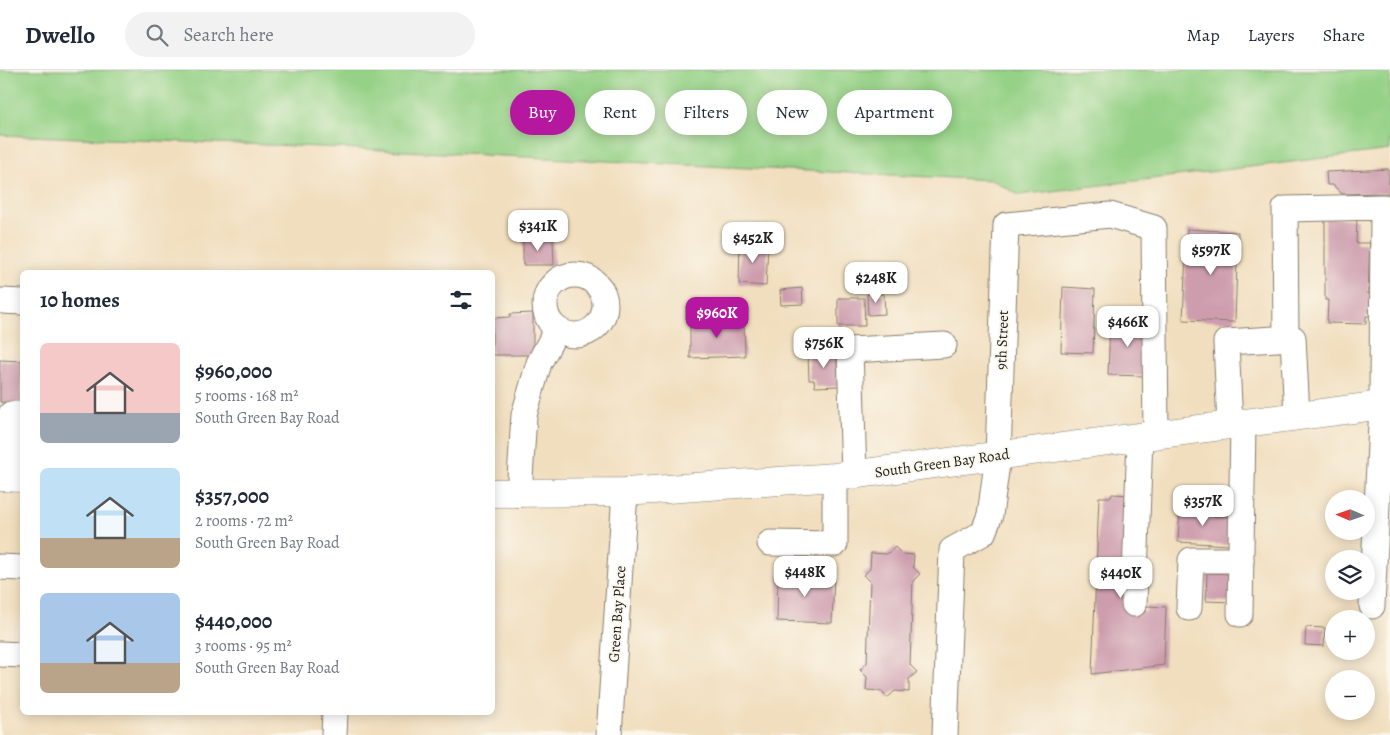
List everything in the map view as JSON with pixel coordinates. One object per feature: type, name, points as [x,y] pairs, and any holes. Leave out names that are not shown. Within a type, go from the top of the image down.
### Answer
[{"type":"main road","name":"South Green Bay Road","points":[[495,493],[625,492],[844,476],[1386,404]]},
{"type":"street","points":[[1286,338],[1285,209],[1383,207],[1386,404],[1382,542],[1372,606]]},
{"type":"street","name":"9th Street","points":[[945,735],[952,550],[983,533],[990,515],[998,456],[1006,225],[1110,215],[1154,228],[1148,436]]},
{"type":"street","points":[[519,494],[524,415],[539,363],[557,330]]},
{"type":"street","points":[[1240,614],[1241,560],[1236,424],[1226,342],[1294,338],[1298,415]]},
{"type":"street","points":[[770,543],[835,544],[844,476],[850,350],[944,344]]},
{"type":"street","points":[[10,477],[11,414],[20,414]]},
{"type":"street","points":[[1134,604],[1148,436]]},
{"type":"street","name":"Green Bay Place","points":[[609,735],[625,492]]},
{"type":"street","points":[[1189,608],[1191,560],[1241,560]]},
{"type":"street","points":[[0,567],[20,568]]},
{"type":"street","points":[[0,654],[20,655]]},
{"type":"street","points":[[334,715],[334,735]]},
{"type":"green space","points":[[0,70],[1390,70],[1390,150],[1019,195],[992,180],[321,147],[0,135]]},
{"type":"building","points":[[1388,169],[1389,193],[1342,194],[1333,185],[1327,185],[1326,172]]},
{"type":"building","points":[[1325,218],[1357,219],[1356,243],[1370,243],[1368,294],[1375,294],[1371,316],[1366,316],[1366,324],[1327,323],[1328,300],[1325,300]]},
{"type":"building","points":[[1187,229],[1238,232],[1235,322],[1183,320]]},
{"type":"building","points":[[523,239],[553,239],[554,265],[523,265]]},
{"type":"building","points":[[740,243],[768,245],[766,286],[739,284]]},
{"type":"building","points":[[1063,287],[1095,289],[1093,353],[1061,352]]},
{"type":"building","points":[[802,288],[803,304],[781,305],[780,290]]},
{"type":"building","points":[[867,294],[884,294],[885,314],[868,315]]},
{"type":"building","points":[[838,298],[864,298],[865,326],[838,326]]},
{"type":"building","points":[[533,313],[533,355],[495,355],[495,318],[510,317],[510,314]]},
{"type":"building","points":[[744,320],[745,356],[690,358],[690,322]]},
{"type":"building","points":[[1110,320],[1148,322],[1146,376],[1108,375]]},
{"type":"building","points":[[836,352],[839,386],[815,387],[814,380],[809,380],[808,354]]},
{"type":"building","points":[[0,360],[20,361],[20,403],[0,402]]},
{"type":"building","points":[[1112,494],[1131,495],[1127,611],[1146,612],[1146,606],[1166,607],[1164,665],[1092,674],[1099,497],[1111,497]]},
{"type":"building","points":[[1180,507],[1209,508],[1209,516],[1230,517],[1229,545],[1178,542]]},
{"type":"building","points":[[895,547],[902,554],[914,555],[913,567],[920,574],[913,581],[910,665],[917,672],[909,679],[909,692],[895,691],[887,698],[882,691],[866,690],[867,677],[860,670],[867,663],[870,582],[863,575],[870,569],[871,553],[887,554]]},
{"type":"building","points":[[1207,573],[1234,574],[1233,602],[1206,601]]},
{"type":"building","points":[[778,574],[834,576],[832,623],[777,621]]},
{"type":"building","points":[[1306,627],[1325,628],[1324,646],[1305,645]]}]
